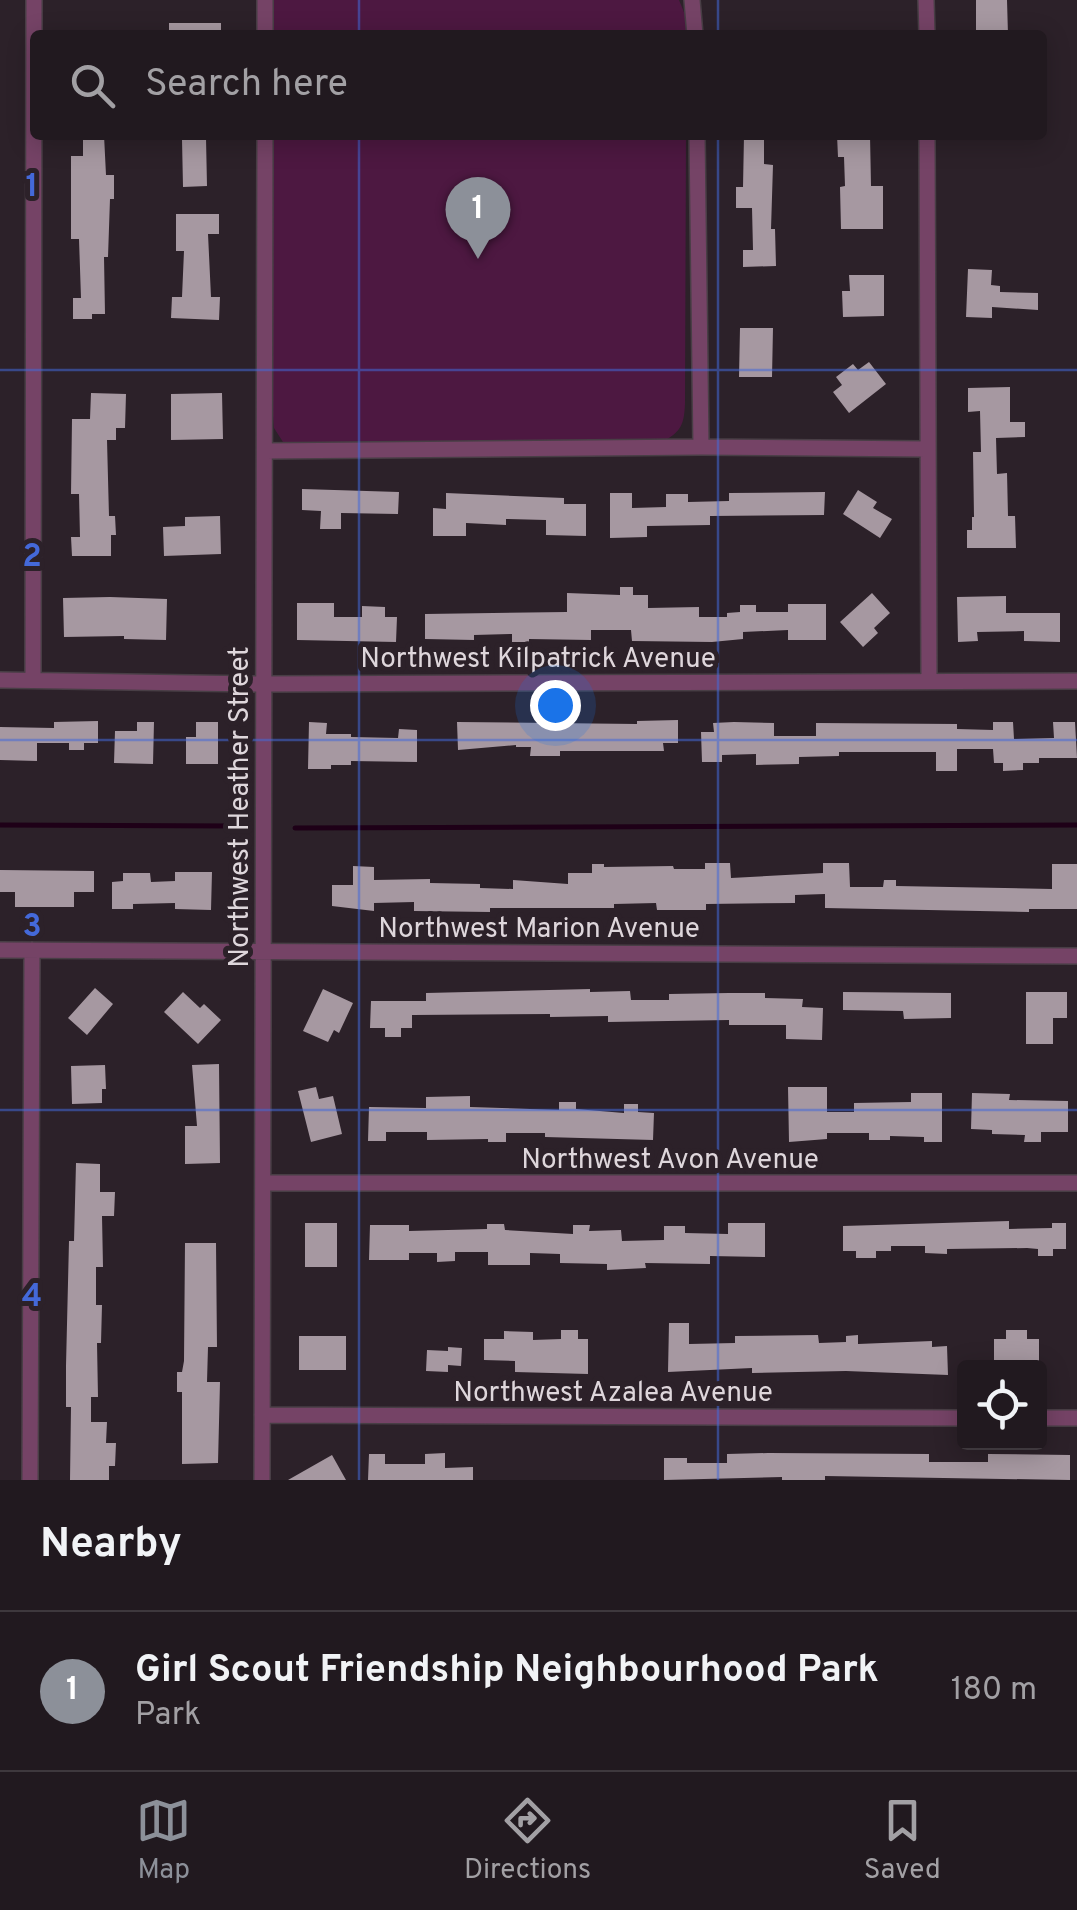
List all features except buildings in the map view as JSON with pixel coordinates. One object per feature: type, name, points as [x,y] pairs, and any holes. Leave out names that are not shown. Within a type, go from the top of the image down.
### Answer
[{"type":"street","points":[[34,0],[34,30]]},
{"type":"street","points":[[265,0],[265,30]]},
{"type":"street","points":[[692,0],[695,30]]},
{"type":"street","points":[[926,0],[926,30]]},
{"type":"street","points":[[33,680],[34,140]]},
{"type":"street","name":"Northwest Heather Street","points":[[262,1480],[265,140]]},
{"type":"street","points":[[696,140],[701,446]]},
{"type":"street","points":[[927,140],[929,680]]},
{"type":"street","points":[[265,451],[701,446],[927,449]]},
{"type":"street","name":"Northwest Kilpatrick Avenue","points":[[0,680],[262,684],[1077,681]]},
{"type":"street","name":"Northwest Marion Avenue","points":[[0,950],[1077,956]]},
{"type":"street","points":[[30,1480],[32,950]]},
{"type":"street","name":"Northwest Avon Avenue","points":[[263,1184],[1077,1183]]},
{"type":"street","name":"Northwest Azalea Avenue","points":[[262,1415],[957,1418]]},
{"type":"street","points":[[1047,1418],[1077,1418]]},
{"type":"shaded area","points":[[271,0],[679,0],[686,17],[686,30],[271,30]]},
{"type":"shaded area","points":[[271,140],[686,140],[685,404],[678,430],[664,441],[283,442],[274,428],[270,382]]},
{"type":"waterway","points":[[0,825],[235,826]]},
{"type":"waterway","points":[[295,828],[1077,825]]},
{"type":"place","name":"Girl Scout Friendship Neighbourhood Park","points":[[478,259]]}]
